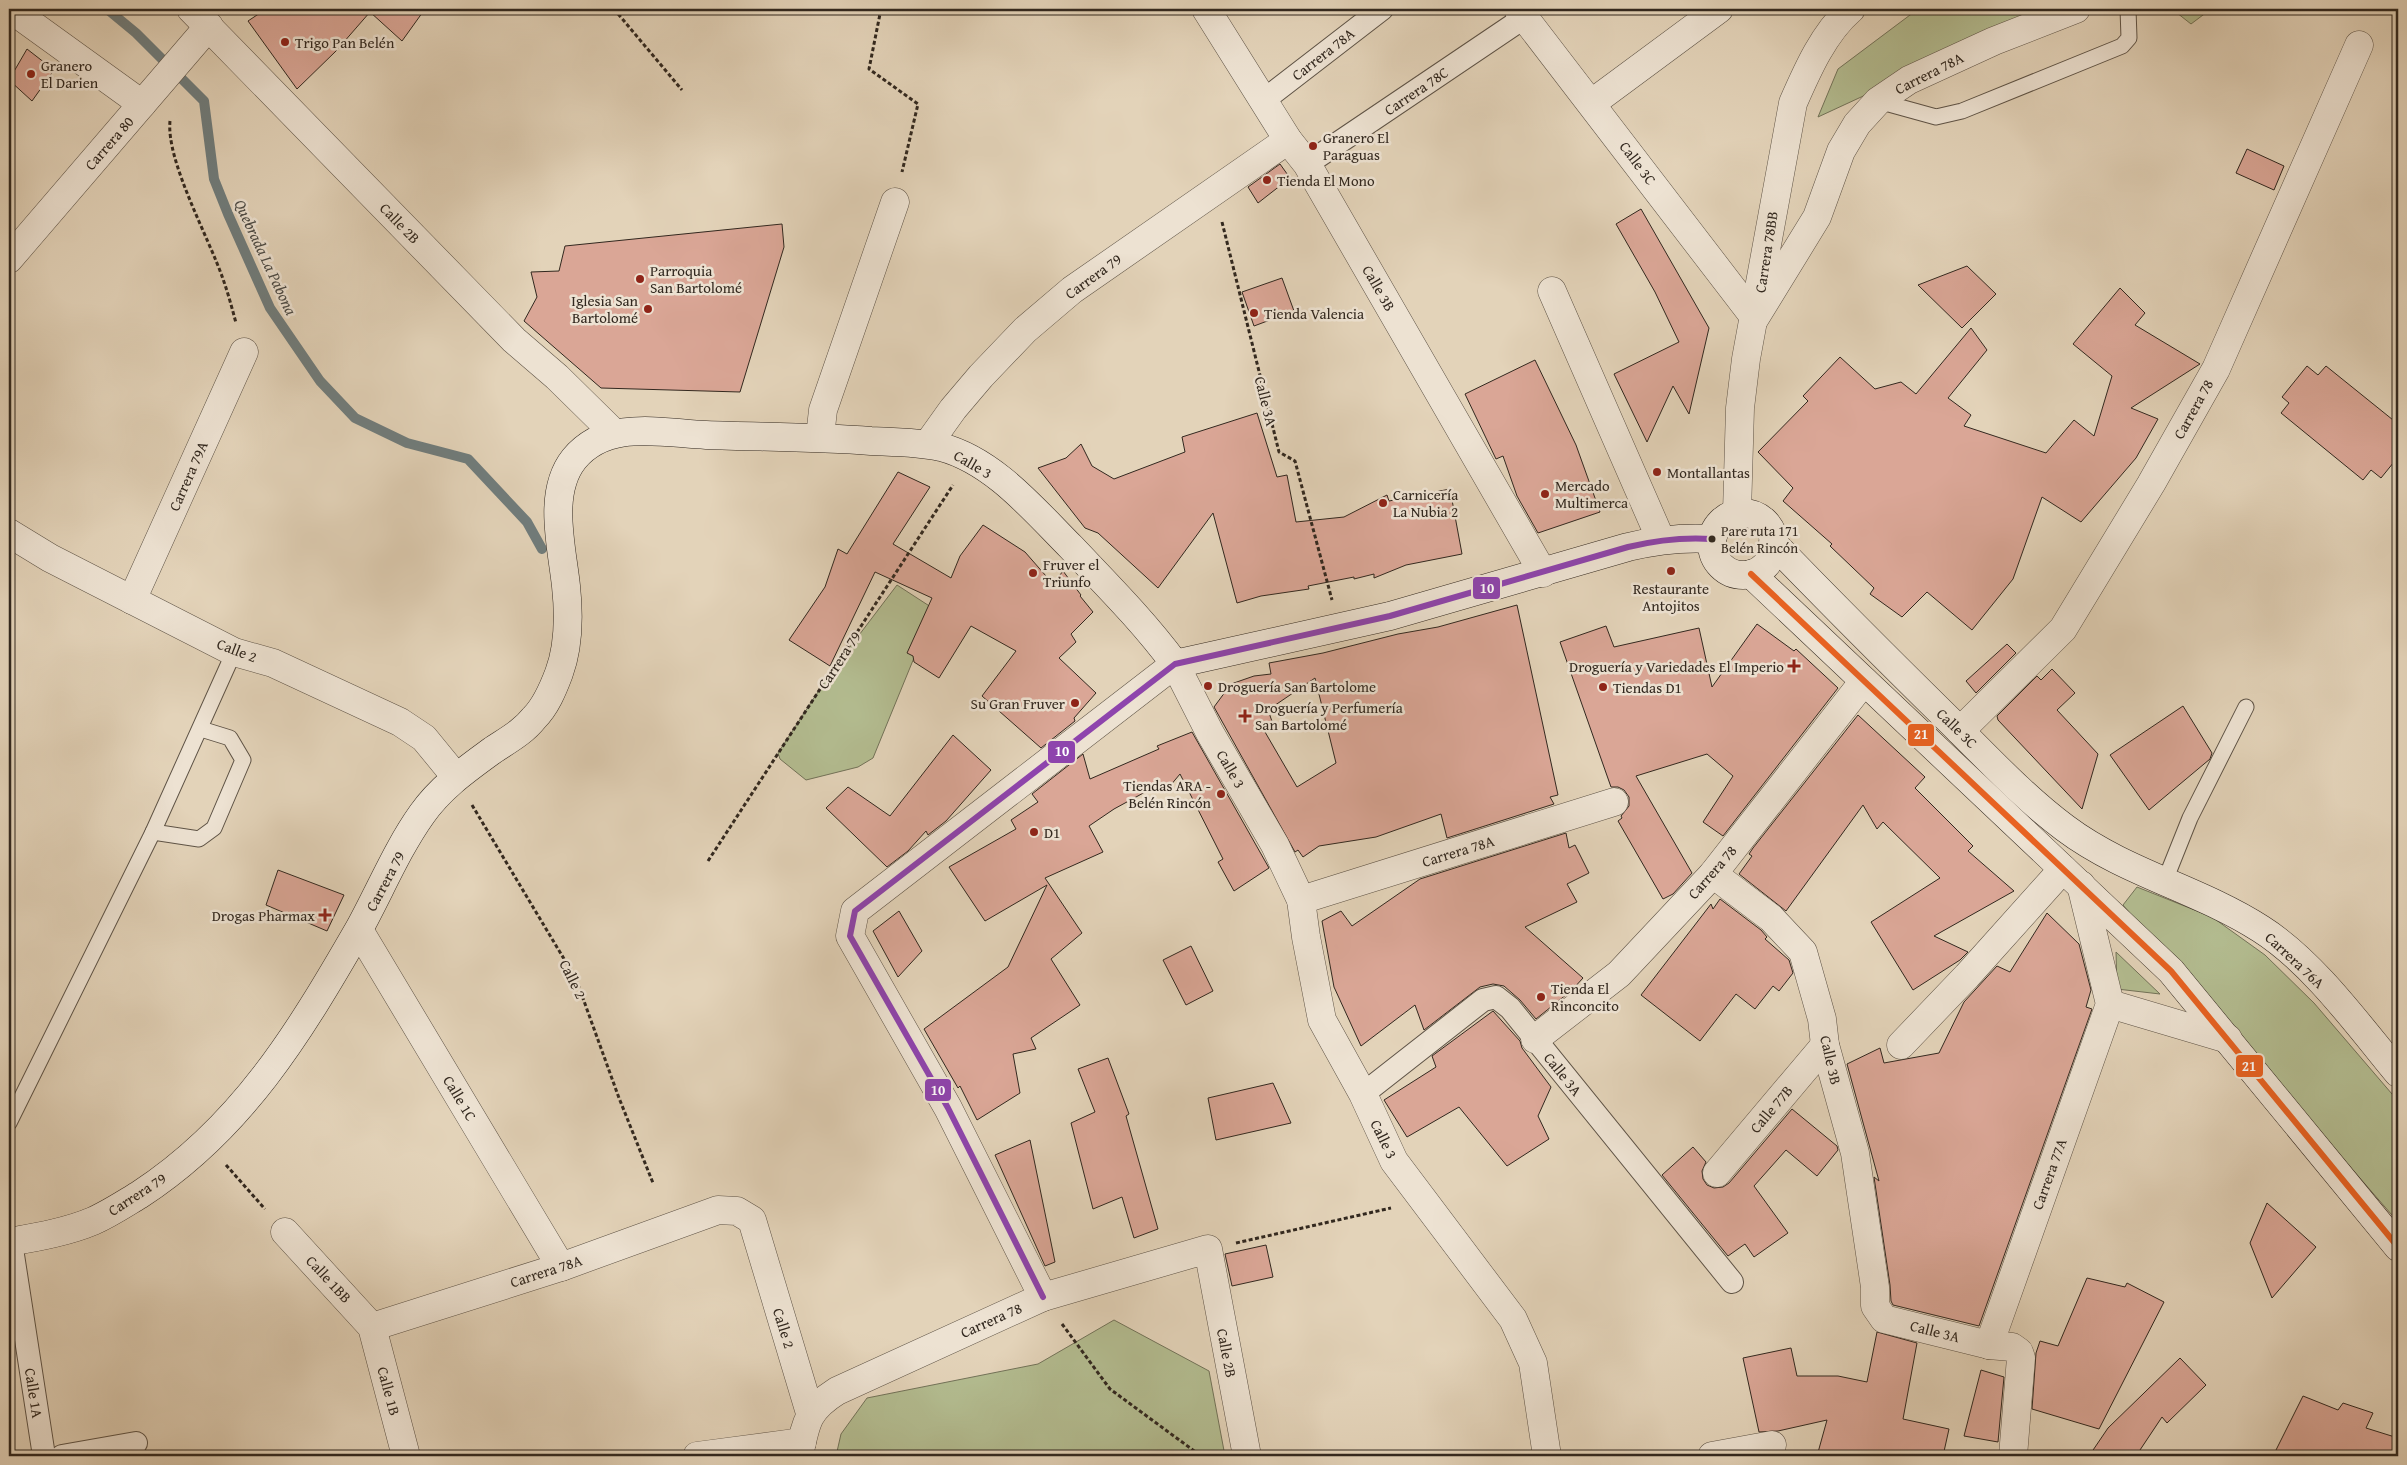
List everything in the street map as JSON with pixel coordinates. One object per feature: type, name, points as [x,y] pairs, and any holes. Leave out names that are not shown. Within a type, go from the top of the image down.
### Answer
[{"type":"street","name":"Calle 3B","points":[[1206,9],[1288,140],[1307,164],[1544,573]]},
{"type":"street","name":"Carrera 78A","points":[[1264,100],[1382,9]]},
{"type":"street","points":[[1592,103],[1720,9]]},
{"type":"street","name":"Carrera 78BB","points":[[1738,513],[1740,408],[1746,359],[1755,318],[1784,143],[1793,103],[1806,72],[1827,39],[1851,9]]},
{"type":"street","name":"Carrera 78A","points":[[1755,318],[1817,217],[1841,151],[1857,124],[1878,101],[1909,80],[1994,41],[2076,9]]},
{"type":"street","points":[[16,12],[150,95]]},
{"type":"street","name":"Calle 3C","points":[[1522,13],[1755,318]]},
{"type":"street","name":"Carrera 78C","points":[[1307,164],[1522,13]]},
{"type":"street","name":"Carrera 80","points":[[9,259],[186,52],[199,14]]},
{"type":"street","name":"Calle 2B","points":[[199,14],[514,340],[558,378],[614,433]]},
{"type":"street","name":"Carrera 78","points":[[1960,731],[2063,629],[2151,484],[2216,368],[2359,45]]},
{"type":"street","name":"Carrera 79","points":[[928,444],[953,409],[981,376],[1025,330],[1079,285],[1288,140]]},
{"type":"street","points":[[820,437],[823,410],[895,202]]},
{"type":"street","points":[[1552,291],[1661,540]]},
{"type":"street","name":"Carrera 79A","points":[[132,600],[244,352]]},
{"type":"street","name":"Calle 3","points":[[614,433],[644,430],[702,435],[820,437],[928,444],[945,448],[986,468],[1025,501],[1099,576],[1156,638],[1175,664],[1210,733],[1275,845],[1301,900],[1322,1020],[1363,1094],[1394,1161],[1513,1320],[1533,1363],[1547,1456]]},
{"type":"street","name":"Carrera 79","points":[[10,1242],[54,1234],[95,1221],[164,1178],[206,1143],[244,1104],[268,1073],[359,930],[420,816],[462,787],[535,718],[548,698],[561,669],[568,632],[567,590],[560,532],[561,488],[567,470],[577,456],[587,448],[614,433]]},
{"type":"street","points":[[1738,513],[1753,515],[1766,524],[1771,533],[1773,543],[1767,562],[1751,574],[1730,572],[1723,568],[1714,554],[1712,539],[1716,528],[1722,521],[1738,513]]},
{"type":"street","name":"Calle 2","points":[[9,533],[50,558],[234,652],[273,663],[400,722],[424,738],[462,787]]},
{"type":"street","points":[[1043,1297],[948,1108],[850,936],[855,911],[1175,664],[1390,616],[1661,540],[1686,538],[1712,539]]},
{"type":"street","name":"Calle 3C","points":[[1773,543],[1960,731],[2065,828],[2108,855],[2164,883]]},
{"type":"street","name":"Calle 3C","points":[[1751,574],[2171,970],[2398,1247]]},
{"type":"street","name":"Carrera 78","points":[[1535,1039],[1619,974],[1713,874],[1864,681]]},
{"type":"street","name":"Carrera 78A","points":[[1301,900],[1614,802]]},
{"type":"street","points":[[1901,1045],[1974,969],[2072,877],[2108,855]]},
{"type":"street","name":"Calle 3B","points":[[1713,874],[1771,918],[1803,952],[1822,1019],[1825,1045],[1855,1153],[1875,1287]]},
{"type":"street","points":[[2072,877],[2110,1004],[2228,1040]]},
{"type":"street","name":"Carrera 76A","points":[[2164,883],[2236,914],[2263,930],[2294,955],[2334,997],[2398,1073]]},
{"type":"street","name":"Calle 1C","points":[[359,930],[561,1267]]},
{"type":"street","name":"Calle 3A","points":[[1363,1094],[1483,1000],[1496,997],[1510,1008],[1732,1282]]},
{"type":"street","name":"Carrera 77A","points":[[1989,1345],[2110,1004]]},
{"type":"street","name":"Calle 77B","points":[[1718,1173],[1825,1045]]},
{"type":"street","name":"Carrera 78A","points":[[372,1326],[561,1267],[718,1210]]},
{"type":"street","name":"Calle 2","points":[[718,1210],[737,1211],[752,1220],[810,1413]]},
{"type":"street","name":"Calle 1BB","points":[[285,1232],[372,1326]]},
{"type":"street","name":"Calle 1A","points":[[10,1242],[44,1456]]},
{"type":"street","name":"Calle 2B","points":[[1208,1250],[1247,1456]]},
{"type":"street","name":"Carrera 78","points":[[810,1413],[821,1401],[837,1391],[1043,1297],[1208,1250]]},
{"type":"street","name":"Calle 3A","points":[[1875,1287],[1875,1306],[1884,1319],[1989,1345],[2012,1347],[2019,1352],[2021,1358],[2013,1456]]},
{"type":"street","name":"Calle 1B","points":[[372,1326],[406,1456]]},
{"type":"street","points":[[697,1456],[800,1449],[810,1413]]},
{"type":"street","points":[[62,1456],[136,1443]]},
{"type":"street","points":[[1712,1456],[1772,1445]]},
{"type":"lane","points":[[1878,101],[1936,117],[1962,111],[2122,46],[2129,38],[2128,9]]},
{"type":"lane","points":[[9,1123],[153,832],[201,729],[234,652]]},
{"type":"lane","points":[[2164,883],[2190,818],[2246,707]]},
{"type":"lane","points":[[153,832],[199,839],[214,828],[243,760],[230,738],[201,729]]},
{"type":"path","points":[[614,9],[682,90]]},
{"type":"path","points":[[881,9],[869,69],[918,104],[895,202]]},
{"type":"path","points":[[171,116],[169,123],[172,146],[187,190],[223,279],[244,352]]},
{"type":"path","name":"Calle 3A","points":[[1214,193],[1279,452],[1295,461],[1332,600]]},
{"type":"path","name":"Carrera 79","points":[[708,862],[970,459]]},
{"type":"path","name":"Calle 2","points":[[462,787],[576,979],[619,1098],[653,1183]]},
{"type":"path","points":[[206,1143],[285,1232]]},
{"type":"path","points":[[1208,1250],[1424,1200]]},
{"type":"path","points":[[1043,1297],[1110,1389],[1201,1456]]},
{"type":"green space","points":[[1918,9],[2051,9],[1818,117],[1838,69]]},
{"type":"green space","points":[[2172,9],[2211,9],[2191,24]]},
{"type":"green space","points":[[897,585],[934,609],[873,758],[858,767],[806,780],[780,759],[778,753],[831,672]]},
{"type":"green space","points":[[2137,887],[2212,917],[2265,955],[2314,1003],[2398,1101],[2398,1222],[2123,905]]},
{"type":"green space","points":[[2116,952],[2160,994],[2117,989]]},
{"type":"green space","points":[[1114,1320],[1209,1371],[1225,1456],[836,1456],[841,1434],[867,1398],[1038,1364]]},
{"type":"building","points":[[266,9],[425,9],[402,41],[370,12],[336,51],[297,89],[248,21]]},
{"type":"building","name":"Granero El Darien","points":[[27,49],[54,70],[32,101],[9,80]]},
{"type":"building","points":[[2247,149],[2284,166],[2274,190],[2236,173]]},
{"type":"building","name":"Tienda El Mono","points":[[1280,164],[1290,178],[1258,203],[1248,187]]},
{"type":"building","points":[[1641,209],[1709,328],[1689,414],[1673,386],[1647,442],[1614,374],[1679,342],[1655,292],[1616,224]]},
{"type":"building","name":"Iglesia San Bartolomé","points":[[782,224],[784,247],[740,392],[601,388],[524,321],[537,297],[531,272],[559,271],[565,246]]},
{"type":"building","points":[[1967,266],[1996,294],[1962,328],[1918,285]]},
{"type":"building","points":[[1282,278],[1294,311],[1254,326],[1242,292]]},
{"type":"building","points":[[2120,288],[2145,313],[2135,325],[2200,364],[2131,408],[2158,419],[2136,458],[2081,522],[2042,497],[2013,579],[1972,630],[1927,592],[1902,617],[1870,594],[1874,588],[1830,546],[1832,544],[1783,501],[1793,488],[1758,452],[1808,401],[1803,396],[1840,357],[1875,389],[1901,382],[1916,394],[1971,328],[1987,350],[1948,398],[1971,415],[1964,426],[2046,453],[2074,420],[2094,436],[2112,376],[2073,344]]},
{"type":"building","points":[[1535,360],[1576,445],[1600,512],[1538,533],[1517,496],[1503,456],[1496,459],[1465,394]]},
{"type":"building","points":[[2307,366],[2318,375],[2326,366],[2398,424],[2398,457],[2381,478],[2371,470],[2363,480],[2281,413],[2289,403],[2282,397]]},
{"type":"building","points":[[1257,413],[1277,477],[1287,475],[1296,522],[1344,517],[1387,495],[1389,501],[1450,489],[1462,554],[1406,565],[1374,578],[1374,574],[1354,579],[1354,577],[1308,586],[1309,589],[1261,596],[1237,603],[1213,513],[1158,588],[1098,533],[1085,528],[1038,468],[1066,458],[1081,444],[1092,466],[1114,479],[1185,452],[1182,437]]},
{"type":"building","points":[[898,472],[930,487],[893,544],[951,578],[960,556],[983,525],[1025,552],[1053,584],[1063,571],[1093,612],[1071,634],[1076,642],[1059,658],[1096,693],[1074,718],[1075,721],[1041,748],[982,696],[1016,651],[971,626],[939,678],[914,662],[913,656],[907,653],[932,598],[875,572],[830,666],[789,640],[825,587],[838,549],[847,554]]},
{"type":"building","points":[[1517,605],[1558,795],[1550,797],[1554,804],[1447,838],[1441,814],[1376,837],[1319,846],[1303,857],[1298,850],[1295,852],[1214,707],[1231,684],[1254,676],[1271,674],[1269,663],[1438,627]],"holes":[[[1315,678],[1336,763],[1297,787],[1265,732],[1274,727],[1268,710]]]},
{"type":"building","points":[[1757,624],[1794,651],[1796,649],[1838,688],[1723,836],[1703,822],[1733,776],[1707,754],[1636,776],[1692,873],[1673,894],[1663,899],[1618,821],[1629,806],[1629,797],[1624,790],[1618,787],[1611,787],[1560,642],[1606,626],[1614,647],[1699,628],[1712,687]]},
{"type":"building","points":[[2007,644],[2016,653],[1976,693],[1966,681]]},
{"type":"building","points":[[2052,669],[2075,693],[2057,710],[2098,754],[2082,809],[1998,720],[1997,716],[2037,676],[2041,680]]},
{"type":"building","points":[[2183,706],[2212,753],[2210,759],[2149,810],[2110,755]]},
{"type":"building","points":[[1858,715],[1925,777],[1915,788],[1973,846],[1968,851],[2014,891],[1934,936],[1968,952],[1960,960],[1913,990],[1871,922],[1940,878],[1883,822],[1877,829],[1863,805],[1786,911],[1739,874],[1752,856],[1749,854],[1753,848]]},
{"type":"building","points":[[1192,732],[1269,868],[1234,891],[1218,862],[1223,859],[1180,774],[1165,792],[1158,785],[1114,809],[1089,826],[1103,852],[1045,878],[1082,933],[1051,959],[1080,1005],[1031,1038],[1036,1049],[1013,1054],[1020,1093],[977,1120],[960,1086],[958,1088],[924,1029],[1008,967],[1047,885],[985,921],[949,867],[1016,829],[1011,820],[1038,802],[1032,794],[1083,754],[1090,779],[1159,749],[1157,746]]},
{"type":"building","points":[[953,735],[991,770],[946,821],[928,835],[926,831],[908,851],[887,867],[826,808],[848,787],[890,816]]},
{"type":"building","points":[[1566,833],[1569,848],[1575,845],[1589,873],[1567,884],[1577,902],[1525,927],[1583,978],[1572,990],[1536,1019],[1520,1000],[1504,986],[1493,984],[1480,987],[1424,1030],[1415,1005],[1361,1046],[1334,987],[1322,921],[1341,911],[1352,926],[1420,879]]},
{"type":"building","points":[[278,870],[344,895],[327,931],[266,905]]},
{"type":"building","points":[[1720,899],[1761,930],[1767,937],[1765,939],[1789,960],[1793,973],[1779,991],[1773,986],[1755,1009],[1736,994],[1700,1041],[1641,995],[1711,904],[1713,909]]},
{"type":"building","points":[[899,911],[922,951],[898,977],[873,931]]},
{"type":"building","points":[[2047,913],[2079,944],[2091,990],[2086,1007],[2092,1009],[1979,1326],[1893,1305],[1874,1177],[1879,1181],[1847,1064],[1880,1048],[1884,1063],[1939,1053],[1964,1002],[1997,966],[2010,972]]},
{"type":"building","points":[[1191,946],[1213,991],[1186,1005],[1163,960]]},
{"type":"building","points":[[1493,1011],[1520,1041],[1522,1048],[1551,1087],[1538,1116],[1549,1139],[1507,1166],[1459,1107],[1407,1137],[1384,1100],[1436,1067],[1432,1056]]},
{"type":"building","points":[[1108,1058],[1129,1114],[1126,1116],[1158,1229],[1134,1238],[1122,1197],[1093,1209],[1071,1123],[1095,1112],[1078,1069]]},
{"type":"building","points":[[1273,1083],[1291,1123],[1216,1140],[1208,1098]]},
{"type":"building","points":[[1792,1109],[1837,1146],[1838,1150],[1817,1176],[1786,1150],[1754,1186],[1788,1233],[1754,1257],[1745,1244],[1728,1256],[1662,1175],[1693,1147],[1706,1162],[1702,1171],[1703,1179],[1707,1185],[1714,1188],[1723,1187],[1729,1183]]},
{"type":"building","points":[[1030,1140],[1055,1262],[1045,1266],[995,1155]]},
{"type":"building","points":[[2267,1203],[2316,1247],[2272,1298],[2250,1243]]},
{"type":"building","points":[[1266,1245],[1273,1277],[1232,1286],[1225,1254]]},
{"type":"building","points":[[2087,1278],[2125,1287],[2127,1283],[2164,1302],[2099,1429],[2032,1409],[2036,1353],[2040,1341],[2058,1346]]},
{"type":"building","points":[[1877,1332],[1917,1343],[1903,1419],[1949,1429],[1943,1456],[1817,1456],[1827,1420],[1778,1431],[1759,1432],[1743,1358],[1791,1348],[1797,1376],[1838,1376],[1867,1382]]},
{"type":"building","points":[[2180,1358],[2206,1385],[2167,1423],[2162,1417],[2136,1456],[2089,1456],[2108,1428]]},
{"type":"building","points":[[1981,1370],[2004,1377],[1998,1442],[1964,1436]]},
{"type":"building","points":[[2303,1396],[2338,1410],[2343,1403],[2373,1413],[2366,1428],[2398,1438],[2398,1456],[2273,1456]]},
{"type":"waterway","name":"Quebrada La Pabona","points":[[107,9],[136,33],[204,101],[214,179],[228,214],[270,308],[320,381],[355,418],[407,443],[468,459],[527,522],[542,549]]},
{"type":"transit line","name":"10","points":[[1043,1297],[948,1108],[850,936],[855,911],[1175,664],[1390,616],[1628,547],[1670,540],[1712,539]]},
{"type":"transit line","name":"21","points":[[1751,574],[2171,971],[2398,1247]]},
{"type":"place","name":"Trigo Pan Belén","points":[[285,42]]},
{"type":"place","name":"Granero El Darien","points":[[31,74]]},
{"type":"place","name":"Granero El Paraguas","points":[[1313,146]]},
{"type":"place","name":"Tienda El Mono","points":[[1267,180]]},
{"type":"place","name":"Parroquia San Bartolomé","points":[[640,279]]},
{"type":"place","name":"Iglesia San Bartolomé","points":[[648,309]]},
{"type":"place","name":"Tienda Valencia","points":[[1254,313]]},
{"type":"place","name":"Montallantas","points":[[1657,472]]},
{"type":"place","name":"Mercado Multimerca","points":[[1545,494]]},
{"type":"place","name":"Carnicería La Nubia 2","points":[[1383,503]]},
{"type":"place","name":"Pare ruta 171 Belén Rincón","points":[[1712,539]]},
{"type":"place","name":"Restaurante Antojitos","points":[[1671,571]]},
{"type":"place","name":"Fruver el Triunfo","points":[[1033,573]]},
{"type":"place","name":"Droguería y Variedades El Imperio","points":[[1794,666]]},
{"type":"place","name":"Droguería San Bartolome","points":[[1208,686]]},
{"type":"place","name":"Tiendas D1","points":[[1603,687]]},
{"type":"place","name":"Su Gran Fruver","points":[[1075,703]]},
{"type":"place","name":"Droguería y Perfumería San Bartolomé","points":[[1245,716]]},
{"type":"place","name":"Tiendas ARA - Belén Rincón","points":[[1221,794]]},
{"type":"place","name":"D1","points":[[1034,832]]},
{"type":"place","name":"Drogas Pharmax","points":[[325,915]]},
{"type":"place","name":"Tienda El Rinconcito","points":[[1541,997]]}]
